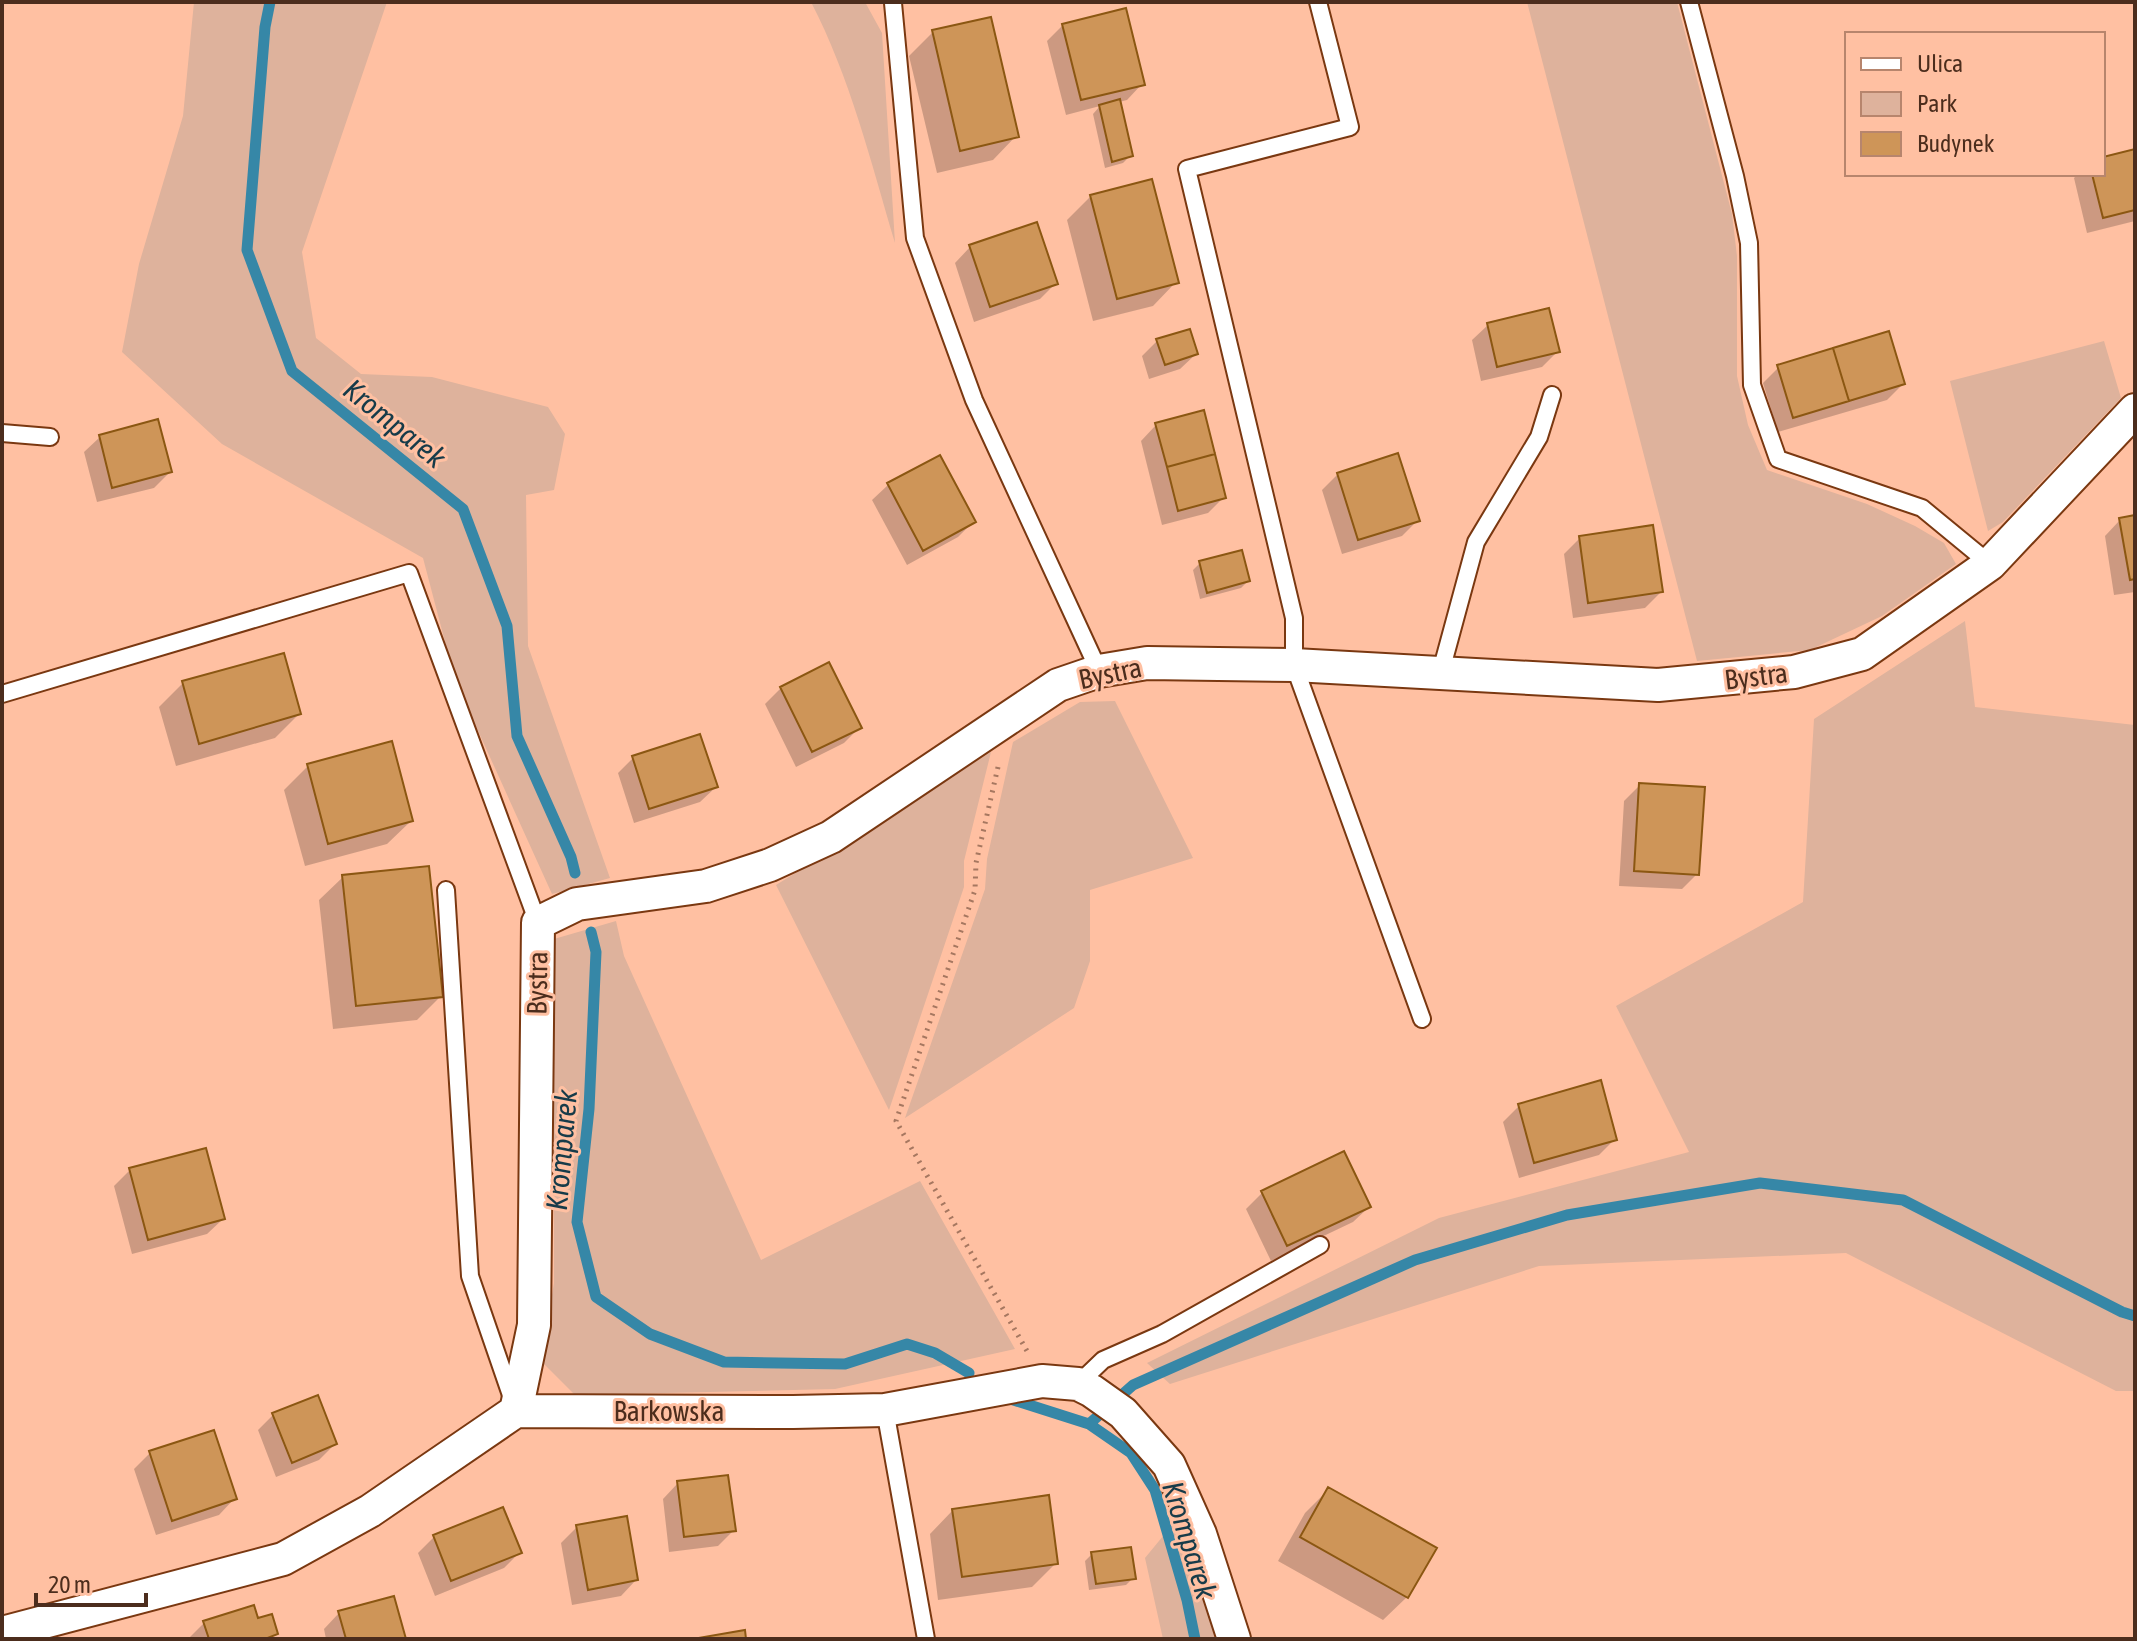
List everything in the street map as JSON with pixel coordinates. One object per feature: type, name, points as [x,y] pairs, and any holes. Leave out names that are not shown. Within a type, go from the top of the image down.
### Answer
[{"type":"street","name":"Bystra","points":[[516,1411],[534,1325],[538,923],[577,904],[706,886],[770,865],[831,837],[1058,685],[1099,671],[1147,663],[1294,665],[1658,685],[1794,672],[1862,654],[1990,564],[2135,410]]},
{"type":"street","name":"Barkowska","points":[[516,1411],[885,1410],[1042,1381],[1085,1388]]},
{"type":"street","points":[[1085,1388],[1123,1413],[1169,1465],[1200,1534],[1234,1639]]},
{"type":"street","points":[[2,1633],[283,1559],[370,1511],[516,1411]]},
{"type":"lane","points":[[1318,2],[1350,127],[1187,169],[1294,618],[1294,665],[1422,1019]]},
{"type":"lane","points":[[1689,2],[1735,176],[1749,243],[1752,385],[1778,459],[1922,508],[1990,564]]},
{"type":"lane","points":[[893,3],[915,238],[974,400],[1099,671]]},
{"type":"lane","points":[[1441,671],[1476,542],[1539,437],[1552,395]]},
{"type":"lane","points":[[2,433],[50,437]]},
{"type":"lane","points":[[2,694],[409,573],[538,923]]},
{"type":"lane","points":[[446,890],[470,1276],[516,1411]]},
{"type":"lane","points":[[1085,1388],[1103,1360],[1162,1334],[1320,1245]]},
{"type":"lane","points":[[885,1410],[926,1639]]},
{"type":"path","points":[[995,728],[999,762],[976,863],[975,890],[896,1121],[1042,1381]]},
{"type":"green space","points":[[194,2],[387,2],[302,252],[316,338],[361,374],[432,377],[548,407],[565,434],[554,490],[526,495],[528,646],[610,878],[552,894],[455,680],[423,558],[222,444],[122,352],[139,264],[183,116]]},
{"type":"green space","points":[[811,2],[865,2],[882,33],[895,243],[848,90]]},
{"type":"green space","points":[[1527,2],[1677,2],[1732,214],[1737,256],[1737,376],[1748,425],[1767,470],[1867,504],[1915,526],[1944,543],[1956,564],[1882,616],[1810,650],[1697,661]]},
{"type":"green space","points":[[2104,341],[2121,398],[2003,522],[1988,531],[1950,381]]},
{"type":"green space","points":[[1965,621],[1975,707],[2135,725],[2135,1391],[2116,1391],[1846,1253],[1539,1266],[1170,1384],[1147,1363],[1439,1218],[1689,1152],[1616,1006],[1803,902],[1814,719]]},
{"type":"green space","points":[[1115,701],[1193,858],[1090,890],[1090,961],[1074,1008],[905,1118],[985,889],[987,859],[1013,742],[1080,702]]},
{"type":"green space","points":[[991,752],[964,861],[964,887],[889,1110],[776,885]]},
{"type":"green space","points":[[616,921],[624,956],[761,1260],[920,1181],[1015,1349],[835,1389],[575,1395],[541,1361],[554,1283],[554,939]]},
{"type":"green space","points":[[1177,1519],[1219,1639],[1163,1639],[1145,1558]]},
{"type":"building","points":[[1126,8],[1145,85],[1081,100],[1062,24]]},
{"type":"building","points":[[991,17],[1019,137],[960,151],[932,30]]},
{"type":"building","points":[[1120,99],[1133,156],[1112,162],[1099,105]]},
{"type":"building","points":[[2135,149],[2135,210],[2103,218],[2092,176],[2105,176],[2105,156]]},
{"type":"building","points":[[1152,179],[1179,283],[1117,299],[1090,195]]},
{"type":"building","points":[[1037,222],[1058,284],[990,307],[969,245]]},
{"type":"building","points":[[1549,308],[1560,352],[1497,367],[1487,323]]},
{"type":"building","points":[[1190,329],[1198,354],[1165,365],[1156,339]]},
{"type":"building","points":[[1889,331],[1905,384],[1849,401],[1833,348]]},
{"type":"building","points":[[1833,348],[1849,401],[1793,418],[1777,365]]},
{"type":"building","points":[[1204,410],[1215,454],[1167,467],[1155,423]]},
{"type":"building","points":[[158,419],[172,472],[112,488],[99,435]]},
{"type":"building","points":[[1398,453],[1420,521],[1358,540],[1337,473]]},
{"type":"building","points":[[1215,454],[1226,498],[1178,511],[1167,467]]},
{"type":"building","points":[[940,455],[976,522],[923,551],[887,483]]},
{"type":"building","points":[[2135,515],[2135,579],[2130,580],[2119,518]]},
{"type":"building","points":[[1653,525],[1663,592],[1588,603],[1579,536]]},
{"type":"building","points":[[1242,550],[1250,581],[1207,593],[1199,561]]},
{"type":"building","points":[[284,653],[301,714],[199,744],[182,681]]},
{"type":"building","points":[[829,662],[862,728],[812,752],[780,687]]},
{"type":"building","points":[[700,734],[718,787],[649,809],[632,756]]},
{"type":"building","points":[[392,741],[413,821],[328,844],[307,764]]},
{"type":"building","points":[[1639,783],[1705,787],[1699,875],[1634,871]]},
{"type":"building","points":[[429,866],[443,997],[356,1006],[342,875]]},
{"type":"building","points":[[1601,1080],[1617,1140],[1534,1163],[1518,1104]]},
{"type":"building","points":[[206,1148],[225,1219],[148,1240],[129,1168]]},
{"type":"building","points":[[1344,1151],[1371,1207],[1287,1246],[1261,1191]]},
{"type":"building","points":[[318,1395],[337,1444],[292,1463],[272,1413]]},
{"type":"building","points":[[214,1430],[237,1499],[172,1521],[149,1451]]},
{"type":"building","points":[[728,1475],[736,1531],[684,1537],[677,1481]]},
{"type":"building","points":[[1328,1487],[1437,1548],[1408,1598],[1300,1537]]},
{"type":"building","points":[[1049,1495],[1058,1564],[962,1577],[952,1509]]},
{"type":"building","points":[[503,1507],[522,1553],[451,1581],[433,1535]]},
{"type":"building","points":[[627,1516],[638,1580],[588,1590],[576,1525]]},
{"type":"building","points":[[1131,1547],[1136,1579],[1096,1584],[1091,1552]]},
{"type":"building","points":[[394,1596],[406,1639],[346,1639],[338,1611]]},
{"type":"building","points":[[254,1605],[258,1618],[272,1614],[278,1634],[265,1639],[209,1639],[203,1621]]},
{"type":"building","points":[[745,1630],[746,1639],[698,1639],[698,1638]]},
{"type":"waterway","name":"Kromparek","points":[[270,2],[265,27],[247,250],[292,371],[463,509],[507,626],[517,736],[571,857],[575,873]]},
{"type":"waterway","name":"Kromparek","points":[[591,932],[596,952],[589,1109],[577,1222],[596,1297],[650,1334],[724,1362],[845,1364],[907,1344],[935,1353],[969,1373]]},
{"type":"waterway","points":[[1089,1424],[1133,1385],[1415,1260],[1567,1215],[1760,1183],[1903,1200],[2135,1316]]},
{"type":"waterway","name":"Kromparek","points":[[1007,1398],[1089,1424],[1131,1453],[1155,1490],[1195,1639]]}]
